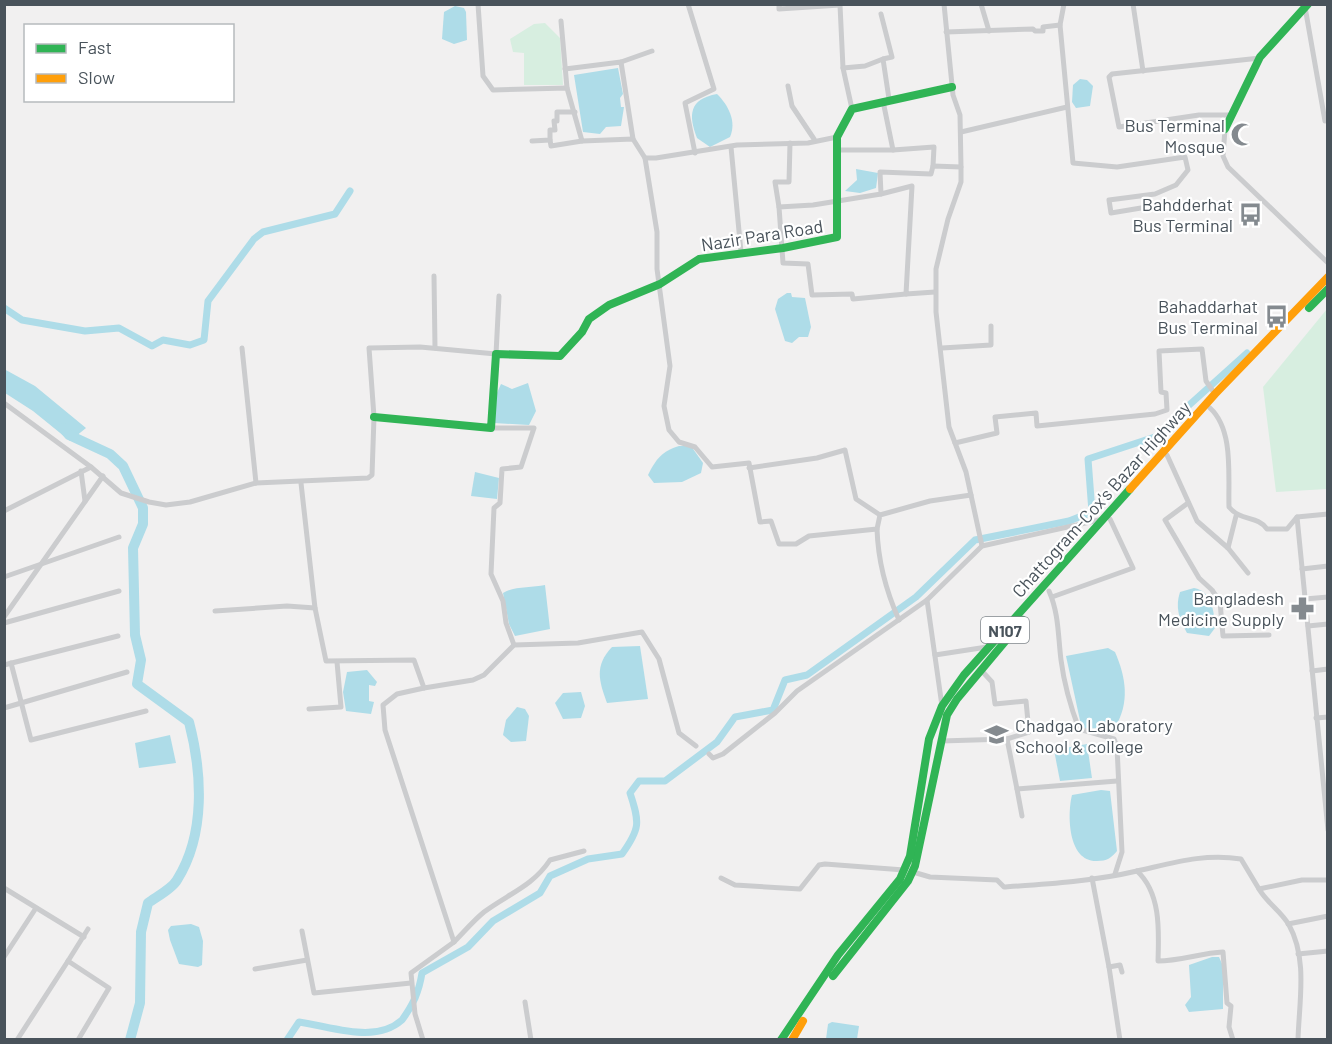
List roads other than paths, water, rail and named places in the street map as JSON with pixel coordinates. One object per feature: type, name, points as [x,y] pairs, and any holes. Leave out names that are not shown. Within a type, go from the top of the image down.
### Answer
[{"type":"main road","points":[[1225,129],[1260,57],[1307,6]]},
{"type":"main road","points":[[852,109],[952,87]]},
{"type":"main road","name":"Nazir Para Road","points":[[496,354],[528,357],[560,356],[582,332],[589,319],[609,305],[660,284],[699,259],[783,248],[837,237],[837,137],[852,109]]},
{"type":"main road","name":"Chattogram-Cox's Bazar Highway","points":[[781,1040],[838,955],[908,871],[929,739],[942,706],[990,647],[1107,519],[1215,394],[1292,317],[1328,277]]},
{"type":"main road","name":"N107","points":[[792,1040],[845,957],[882,915],[908,871],[947,715],[957,699],[1050,594],[1107,519],[1210,408],[1328,289]]},
{"type":"main road","points":[[374,417],[491,428],[496,354]]},
{"type":"street","points":[[477,4],[483,76],[486,84],[493,90],[567,88]]},
{"type":"street","points":[[688,4],[714,89],[685,104],[695,153]]},
{"type":"street","points":[[779,4],[779,9],[840,5],[843,68],[852,109]]},
{"type":"street","points":[[944,4],[952,87],[960,115],[962,167],[961,182],[948,219],[936,269],[935,292],[949,427],[971,495],[982,546]]},
{"type":"street","points":[[981,4],[989,31]]},
{"type":"street","points":[[1064,4],[1060,26],[1073,164],[1117,167],[1185,157],[1188,170],[1176,185],[1155,194],[1109,200],[1111,213],[1159,205]]},
{"type":"street","points":[[1133,4],[1143,71]]},
{"type":"street","points":[[1307,6],[1325,121]]},
{"type":"street","points":[[843,68],[865,66],[892,57],[881,14]]},
{"type":"street","points":[[561,21],[567,88],[582,141]]},
{"type":"street","points":[[946,32],[1033,28],[1035,32],[1043,31],[1043,27],[1060,26]]},
{"type":"street","points":[[565,69],[621,62],[652,51]]},
{"type":"street","points":[[1230,115],[1199,115],[1119,127],[1109,77],[1112,74],[1260,57]]},
{"type":"street","points":[[883,59],[892,150]]},
{"type":"street","points":[[621,62],[633,139],[645,158],[657,232],[660,284],[670,366],[664,406],[669,430],[679,442],[695,447],[712,467],[749,463],[760,522],[771,521],[779,544],[796,544],[809,536],[877,529]]},
{"type":"street","points":[[788,86],[792,106],[814,140]]},
{"type":"street","points":[[961,132],[1067,107]]},
{"type":"street","points":[[575,112],[557,112],[557,121],[554,121],[555,130],[550,130],[551,147],[582,141],[633,139]]},
{"type":"street","points":[[1225,129],[1223,156],[1228,167],[1328,263]]},
{"type":"street","points":[[645,158],[731,147],[808,143],[837,137]]},
{"type":"street","points":[[532,141],[550,140]]},
{"type":"street","points":[[789,143],[789,182],[775,182],[783,263],[808,264],[812,296],[852,294],[853,299],[935,292]]},
{"type":"street","points":[[731,147],[741,252]]},
{"type":"street","points":[[837,150],[934,147],[931,174],[880,172],[881,194]]},
{"type":"street","points":[[933,166],[962,167]]},
{"type":"street","points":[[779,207],[837,201],[912,186],[906,294]]},
{"type":"street","points":[[434,276],[435,348]]},
{"type":"street","points":[[4,404],[103,476],[121,493],[149,502],[166,505],[190,502],[256,483],[301,483],[371,477],[374,417],[369,348],[435,348],[496,354],[499,296]]},
{"type":"street","points":[[942,348],[991,345],[991,326]]},
{"type":"street","points":[[242,348],[256,483]]},
{"type":"street","points":[[955,443],[997,433],[994,417],[1036,413],[1037,426],[1132,417],[1167,410],[1166,393],[1161,392],[1159,351],[1202,349],[1206,381],[1215,394]]},
{"type":"street","points":[[1210,408],[1219,417],[1226,436],[1229,507],[1236,516],[1262,522],[1267,529],[1274,531],[1287,529],[1297,517],[1328,514]]},
{"type":"street","points":[[491,428],[534,428],[521,467],[502,469],[500,503],[494,508],[491,574],[502,601],[506,623],[514,645]]},
{"type":"street","points":[[750,468],[817,458],[845,450],[856,499],[880,515],[930,501],[971,495]]},
{"type":"street","points":[[1167,454],[1197,521],[1228,548],[1248,573]]},
{"type":"street","points":[[4,511],[91,467]]},
{"type":"street","points":[[81,471],[86,501]]},
{"type":"street","points":[[4,617],[103,476]]},
{"type":"street","points":[[301,483],[315,608],[324,659],[338,662],[414,660],[424,688]]},
{"type":"street","points":[[1188,503],[1166,520],[1199,578],[1212,590],[1220,602],[1223,636],[1269,635]]},
{"type":"street","points":[[880,515],[877,529],[878,551],[892,606],[899,620]]},
{"type":"street","points":[[1228,548],[1236,516]]},
{"type":"street","points":[[1297,517],[1316,718],[1324,764],[1328,830]]},
{"type":"street","points":[[709,754],[713,758],[723,754],[775,713],[797,691],[927,600],[982,546],[1107,519],[1133,568],[1050,594],[1059,625],[1061,660],[1079,729],[1085,733],[1114,739],[1122,852],[1115,874]]},
{"type":"street","points":[[4,577],[119,537]]},
{"type":"street","points":[[1302,569],[1328,566]]},
{"type":"street","points":[[4,622],[119,591]]},
{"type":"street","points":[[1305,599],[1328,597]]},
{"type":"street","points":[[927,600],[942,706]]},
{"type":"street","points":[[215,611],[287,606],[315,608]]},
{"type":"street","points":[[1308,626],[1328,624]]},
{"type":"street","points":[[454,942],[385,730],[383,705],[397,694],[473,680],[484,675],[514,645],[578,643],[642,632],[659,659],[679,733],[696,746]]},
{"type":"street","points":[[118,636],[8,664],[22,703],[30,738],[34,740],[146,711]]},
{"type":"street","points":[[935,655],[990,647]]},
{"type":"street","points":[[309,710],[341,707],[338,662]]},
{"type":"street","points":[[1312,671],[1328,669]]},
{"type":"street","points":[[941,741],[1007,740],[1029,732],[1026,701],[995,704],[992,682],[981,670]]},
{"type":"street","points":[[4,708],[127,672]]},
{"type":"street","points":[[1316,718],[1328,717]]},
{"type":"street","points":[[1007,740],[1022,816]]},
{"type":"street","points":[[1017,789],[1117,781]]},
{"type":"street","points":[[423,1040],[414,1008],[411,983],[413,969],[454,942],[485,912],[525,888],[542,873],[550,860],[584,851]]},
{"type":"street","points":[[721,878],[735,885],[800,889],[819,865],[825,864],[908,871],[930,877],[997,880],[1004,887],[1092,878],[1137,871],[1198,857],[1241,859],[1266,900],[1288,924],[1298,954],[1301,971],[1298,1040]]},
{"type":"street","points":[[1137,871],[1147,880],[1154,901],[1159,928],[1158,961],[1177,961],[1188,956],[1223,952],[1227,1003],[1231,1006],[1229,1026],[1233,1040]]},
{"type":"street","points":[[1092,878],[1120,1040]]},
{"type":"street","points":[[1260,889],[1302,880],[1328,880]]},
{"type":"street","points":[[4,888],[84,937]]},
{"type":"street","points":[[4,957],[36,908]]},
{"type":"street","points":[[1288,924],[1328,916]]},
{"type":"street","points":[[17,1040],[88,929]]},
{"type":"street","points":[[302,931],[314,993],[411,983]]},
{"type":"street","points":[[1298,954],[1328,951]]},
{"type":"street","points":[[255,969],[307,960]]},
{"type":"street","points":[[68,961],[110,988],[78,1040]]},
{"type":"street","points":[[1109,968],[1119,965],[1122,972]]},
{"type":"street","points":[[525,1002],[531,1040]]},
{"type":"water","points":[[455,6],[464,8],[466,12],[467,40],[454,44],[442,39],[444,12]]},
{"type":"water","points":[[618,68],[623,94],[620,98],[621,107],[624,107],[621,126],[606,127],[600,134],[583,132],[574,75]]},
{"type":"water","points":[[1080,79],[1087,80],[1093,86],[1090,106],[1076,108],[1072,102],[1073,85]]},
{"type":"water","points":[[717,94],[725,103],[730,114],[732,131],[730,137],[710,147],[697,138],[692,115],[696,104],[708,96]]},
{"type":"water","points":[[856,169],[878,173],[876,188],[860,193],[845,191],[857,180]]},
{"type":"water","points":[[791,293],[792,297],[805,298],[811,327],[808,337],[799,337],[792,343],[785,341],[775,309],[778,299]]},
{"type":"water","points":[[4,369],[35,386],[86,428],[70,441],[33,411],[5,393]]},
{"type":"water","points":[[528,383],[536,411],[529,425],[494,423],[496,395],[501,384],[512,389]]},
{"type":"water","points":[[679,446],[691,446],[703,463],[701,473],[682,482],[654,483],[648,475],[654,464],[664,453]]},
{"type":"water","points":[[475,472],[499,478],[497,499],[471,496]]},
{"type":"water","points":[[545,585],[550,629],[515,636],[509,624],[503,593],[517,588]]},
{"type":"water","points":[[1194,588],[1205,593],[1211,603],[1215,628],[1209,636],[1187,633],[1180,618],[1178,603],[1180,592]]},
{"type":"water","points":[[640,646],[648,699],[607,703],[600,681],[600,667],[606,654],[612,647]]},
{"type":"water","points":[[1108,648],[1115,652],[1122,671],[1125,690],[1123,709],[1115,727],[1085,729],[1081,725],[1066,656]]},
{"type":"water","points":[[367,670],[377,682],[375,686],[369,685],[369,701],[374,702],[371,714],[346,711],[343,692],[347,672]]},
{"type":"water","points":[[581,692],[585,706],[581,718],[563,719],[555,703],[563,693]]},
{"type":"water","points":[[517,707],[525,709],[529,716],[526,741],[511,742],[503,735],[506,720]]},
{"type":"water","points":[[170,735],[176,763],[139,768],[135,743]]},
{"type":"water","points":[[1087,744],[1092,778],[1060,781],[1054,750]]},
{"type":"water","points":[[1101,790],[1110,791],[1117,851],[1108,859],[1097,861],[1087,859],[1075,846],[1070,825],[1070,804],[1072,795]]},
{"type":"water","points":[[191,924],[199,927],[203,941],[202,965],[198,967],[179,964],[168,930],[171,926]]},
{"type":"water","points":[[1212,957],[1219,957],[1223,966],[1223,1009],[1189,1012],[1185,1005],[1191,997],[1189,965]]},
{"type":"water","points":[[832,1022],[859,1026],[857,1039],[826,1039],[828,1024]]},
{"type":"waterway","points":[[4,308],[22,320],[85,331],[119,328],[152,346],[163,340],[190,345],[204,340],[208,301],[254,239],[263,232],[335,214],[350,191]]},
{"type":"waterway","points":[[287,1040],[299,1022],[340,1030],[367,1032],[391,1027],[402,1020],[415,998],[422,973],[468,947],[493,921],[540,893],[550,876],[588,859],[622,854],[635,832],[637,819],[630,793],[639,781],[665,781],[717,742],[735,717],[773,710],[785,680],[807,675],[916,597],[975,540],[1069,521],[1092,512],[1088,459],[1161,435],[1177,416],[1247,353]]},
{"type":"waterway","points":[[63,428],[69,435],[110,454],[123,466],[143,508],[143,524],[133,548],[135,635],[141,660],[137,684],[189,722],[197,761],[199,802],[193,843],[175,883],[148,903],[141,932],[140,1003],[130,1040]]},
{"type":"place","name":"Bus Terminal Mosque","points":[[1243,135]]},
{"type":"place","name":"Bahdderhat Bus Terminal","points":[[1251,214]]},
{"type":"place","name":"Bahaddarhat Bus Terminal","points":[[1276,316]]},
{"type":"place","name":"Bangladesh Medicine Supply","points":[[1302,608]]},
{"type":"place","name":"Chadgao Laboratory School & college","points":[[997,735]]}]
